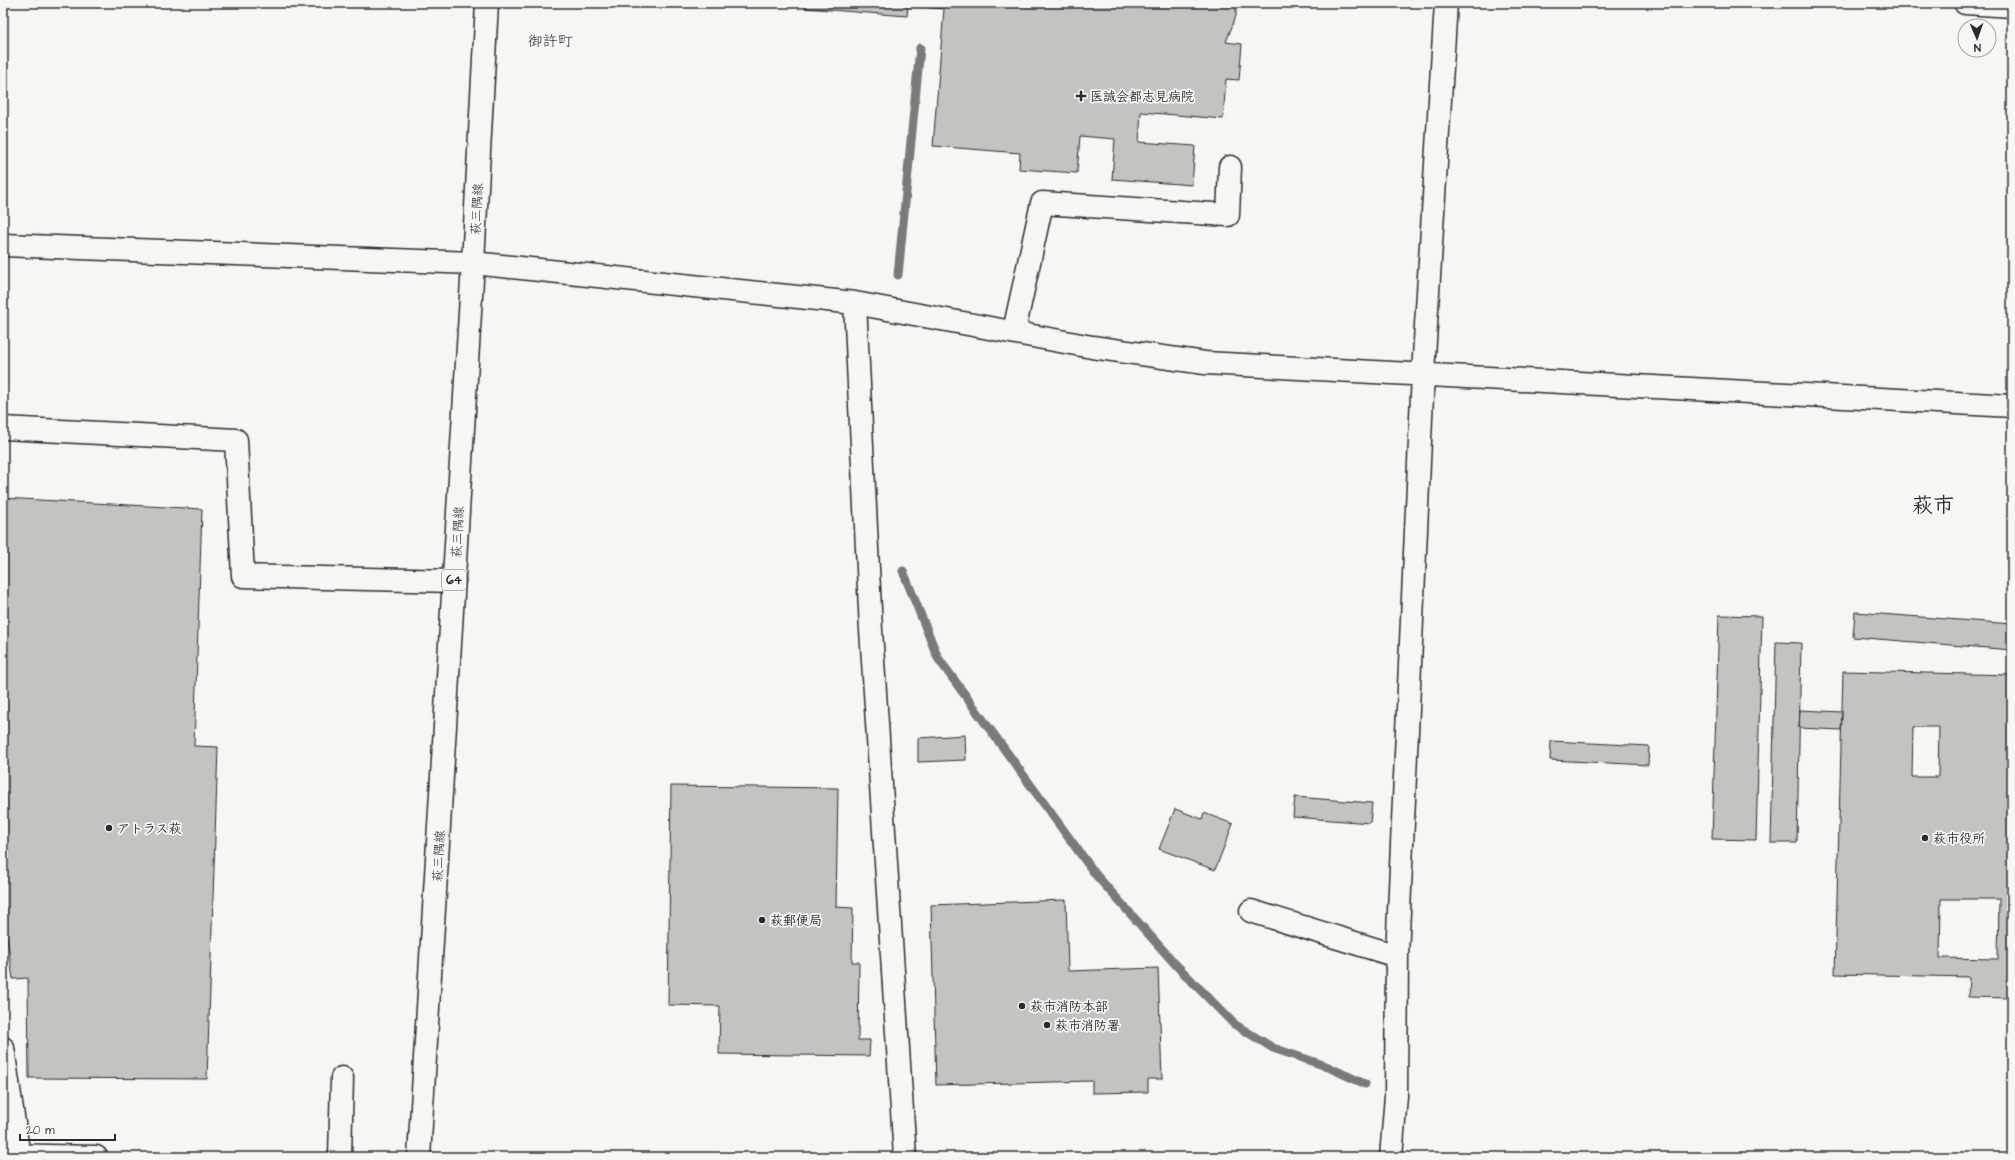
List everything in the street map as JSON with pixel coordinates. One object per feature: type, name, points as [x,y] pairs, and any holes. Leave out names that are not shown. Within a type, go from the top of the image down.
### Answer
[{"type":"main road","name":"萩三隅線","points":[[419,1157],[473,263],[487,3]]},
{"type":"main road","points":[[1391,1157],[1396,1096],[1397,956],[1422,373],[1446,3]]},
{"type":"main road","points":[[1965,3],[2012,6]]},
{"type":"main road","points":[[1014,331],[1042,203],[1228,215],[1230,167]]},
{"type":"main road","points":[[3,245],[473,263],[855,303],[1014,331],[1092,347],[1205,363],[1422,373],[2012,406]]},
{"type":"main road","points":[[855,303],[871,630],[905,1157]]},
{"type":"main road","points":[[3,428],[236,440],[243,576],[454,581]]},
{"type":"main road","points":[[1251,911],[1397,956]]},
{"type":"main road","points":[[3,1048],[14,1156],[96,1157]]},
{"type":"main road","points":[[340,1157],[342,1078]]},
{"type":"building","name":"医誠会都志見病院","points":[[806,3],[1236,3],[1236,16],[1226,42],[1242,44],[1239,80],[1226,79],[1223,119],[1141,112],[1139,142],[1195,146],[1192,185],[1112,179],[1115,139],[1080,136],[1077,173],[1019,169],[1020,153],[933,146],[944,9],[908,6],[907,16],[805,8]]},
{"type":"building","name":"アトラス萩","points":[[3,498],[202,509],[194,746],[218,747],[207,1079],[29,1078],[28,978],[13,979],[3,910]]},
{"type":"building","points":[[1855,612],[2012,624],[2012,650],[1853,637]]},
{"type":"building","points":[[1719,615],[1762,616],[1756,840],[1712,839]]},
{"type":"building","points":[[1776,642],[1801,643],[1797,843],[1771,843]]},
{"type":"building","name":"萩市役所","points":[[1843,671],[2012,675],[2012,998],[1968,997],[1969,977],[1835,974]],"holes":[[[1913,727],[1939,727],[1938,777],[1912,777]],[[1941,899],[1999,899],[1998,959],[1940,958]]]},
{"type":"building","points":[[1800,710],[1842,712],[1841,730],[1799,728]]},
{"type":"building","points":[[965,735],[966,760],[918,762],[918,738]]},
{"type":"building","points":[[1551,741],[1649,746],[1648,765],[1550,760]]},
{"type":"building","points":[[671,786],[838,788],[836,907],[853,908],[852,962],[859,962],[858,1040],[870,1040],[869,1056],[719,1054],[720,1006],[668,1005]]},
{"type":"building","points":[[1295,797],[1372,803],[1370,823],[1293,817]]},
{"type":"building","points":[[1175,809],[1202,819],[1204,813],[1233,824],[1215,870],[1159,849]]},
{"type":"building","name":"萩市消防署","points":[[1066,900],[1068,971],[1158,968],[1162,1079],[1148,1079],[1148,1092],[1092,1093],[1092,1081],[936,1085],[931,905]]},
{"type":"waterway","points":[[898,275],[920,48]]},
{"type":"waterway","points":[[903,571],[938,658],[1096,875],[1177,966],[1234,1024],[1273,1048],[1326,1066],[1365,1084]]},
{"type":"place","name":"医誠会都志見病院","points":[[1081,96]]},
{"type":"place","name":"アトラス萩","points":[[109,828]]},
{"type":"place","name":"萩市役所","points":[[1925,838]]},
{"type":"place","name":"萩郵便局","points":[[762,920]]},
{"type":"place","name":"萩市消防本部","points":[[1022,1006]]},
{"type":"place","name":"萩市消防署","points":[[1047,1025]]},
{"type":"district","name":"御許町","points":[[550,41]]},
{"type":"district","name":"萩市","points":[[1933,505]]}]
